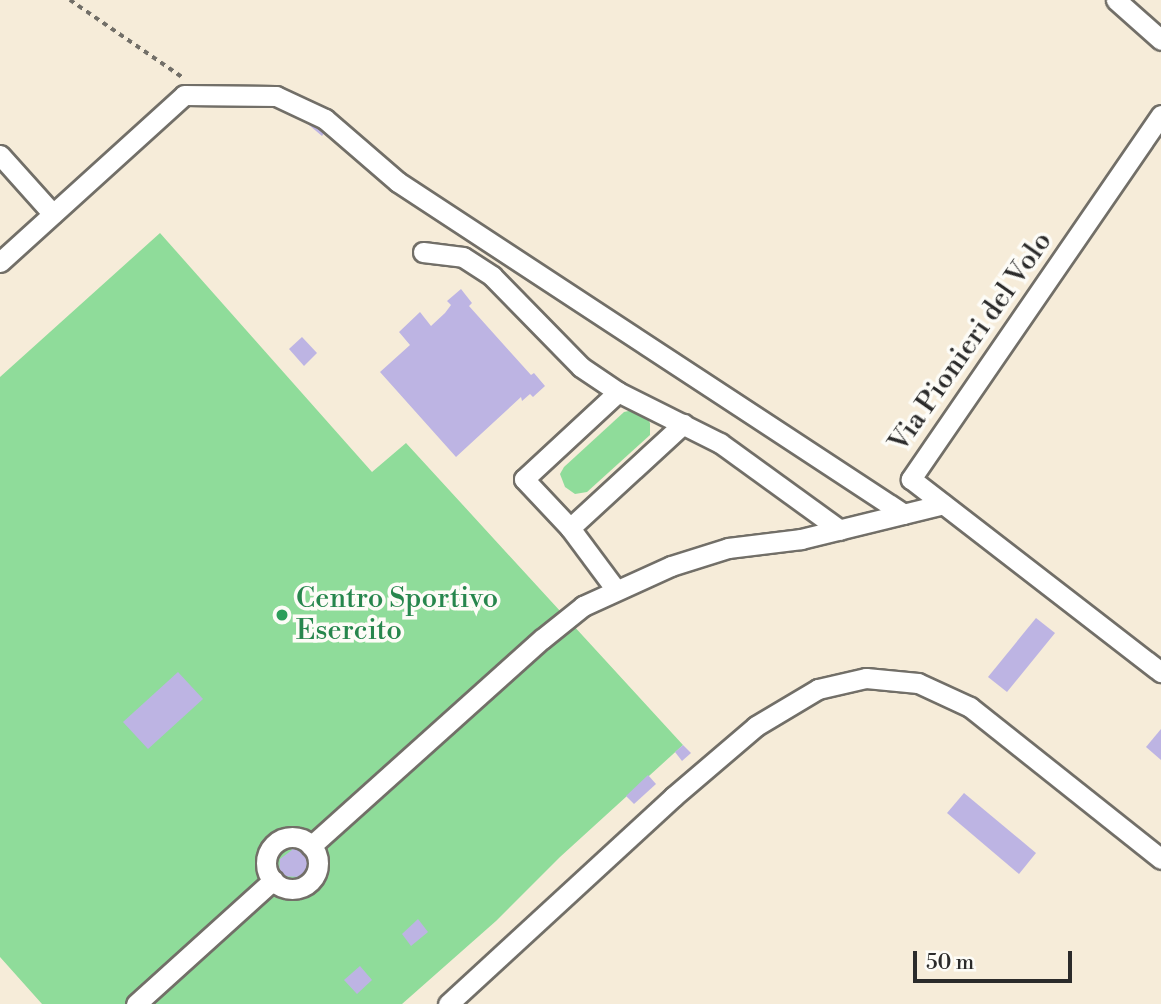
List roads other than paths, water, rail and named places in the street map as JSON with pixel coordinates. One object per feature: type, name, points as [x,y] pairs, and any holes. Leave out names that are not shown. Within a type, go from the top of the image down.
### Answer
[{"type":"street","points":[[1116,0],[1161,40]]},
{"type":"street","points":[[0,262],[184,95],[276,96],[325,119],[398,182],[904,514]]},
{"type":"street","name":"Via Pionieri del Volo","points":[[1161,115],[911,479],[1161,672]]},
{"type":"street","points":[[0,155],[53,214]]},
{"type":"street","points":[[423,251],[463,257],[492,276],[581,367],[618,391],[720,443],[840,530]]},
{"type":"street","points":[[616,590],[570,528],[524,479],[618,391]]},
{"type":"street","points":[[570,528],[683,424]]},
{"type":"street","points":[[311,846],[542,639],[583,606],[671,566],[728,548],[802,539],[943,504]]},
{"type":"street","points":[[448,1004],[673,797],[756,726],[818,689],[866,678],[918,683],[971,707],[1161,859]]},
{"type":"street","points":[[296,837],[311,846],[318,860],[317,869],[309,882],[295,888],[286,888],[273,880],[266,864],[272,847],[278,841],[296,837]]},
{"type":"street","points":[[136,1004],[273,880]]},
{"type":"place","name":"Centro Sportivo Esercito","points":[[282,615]]}]
